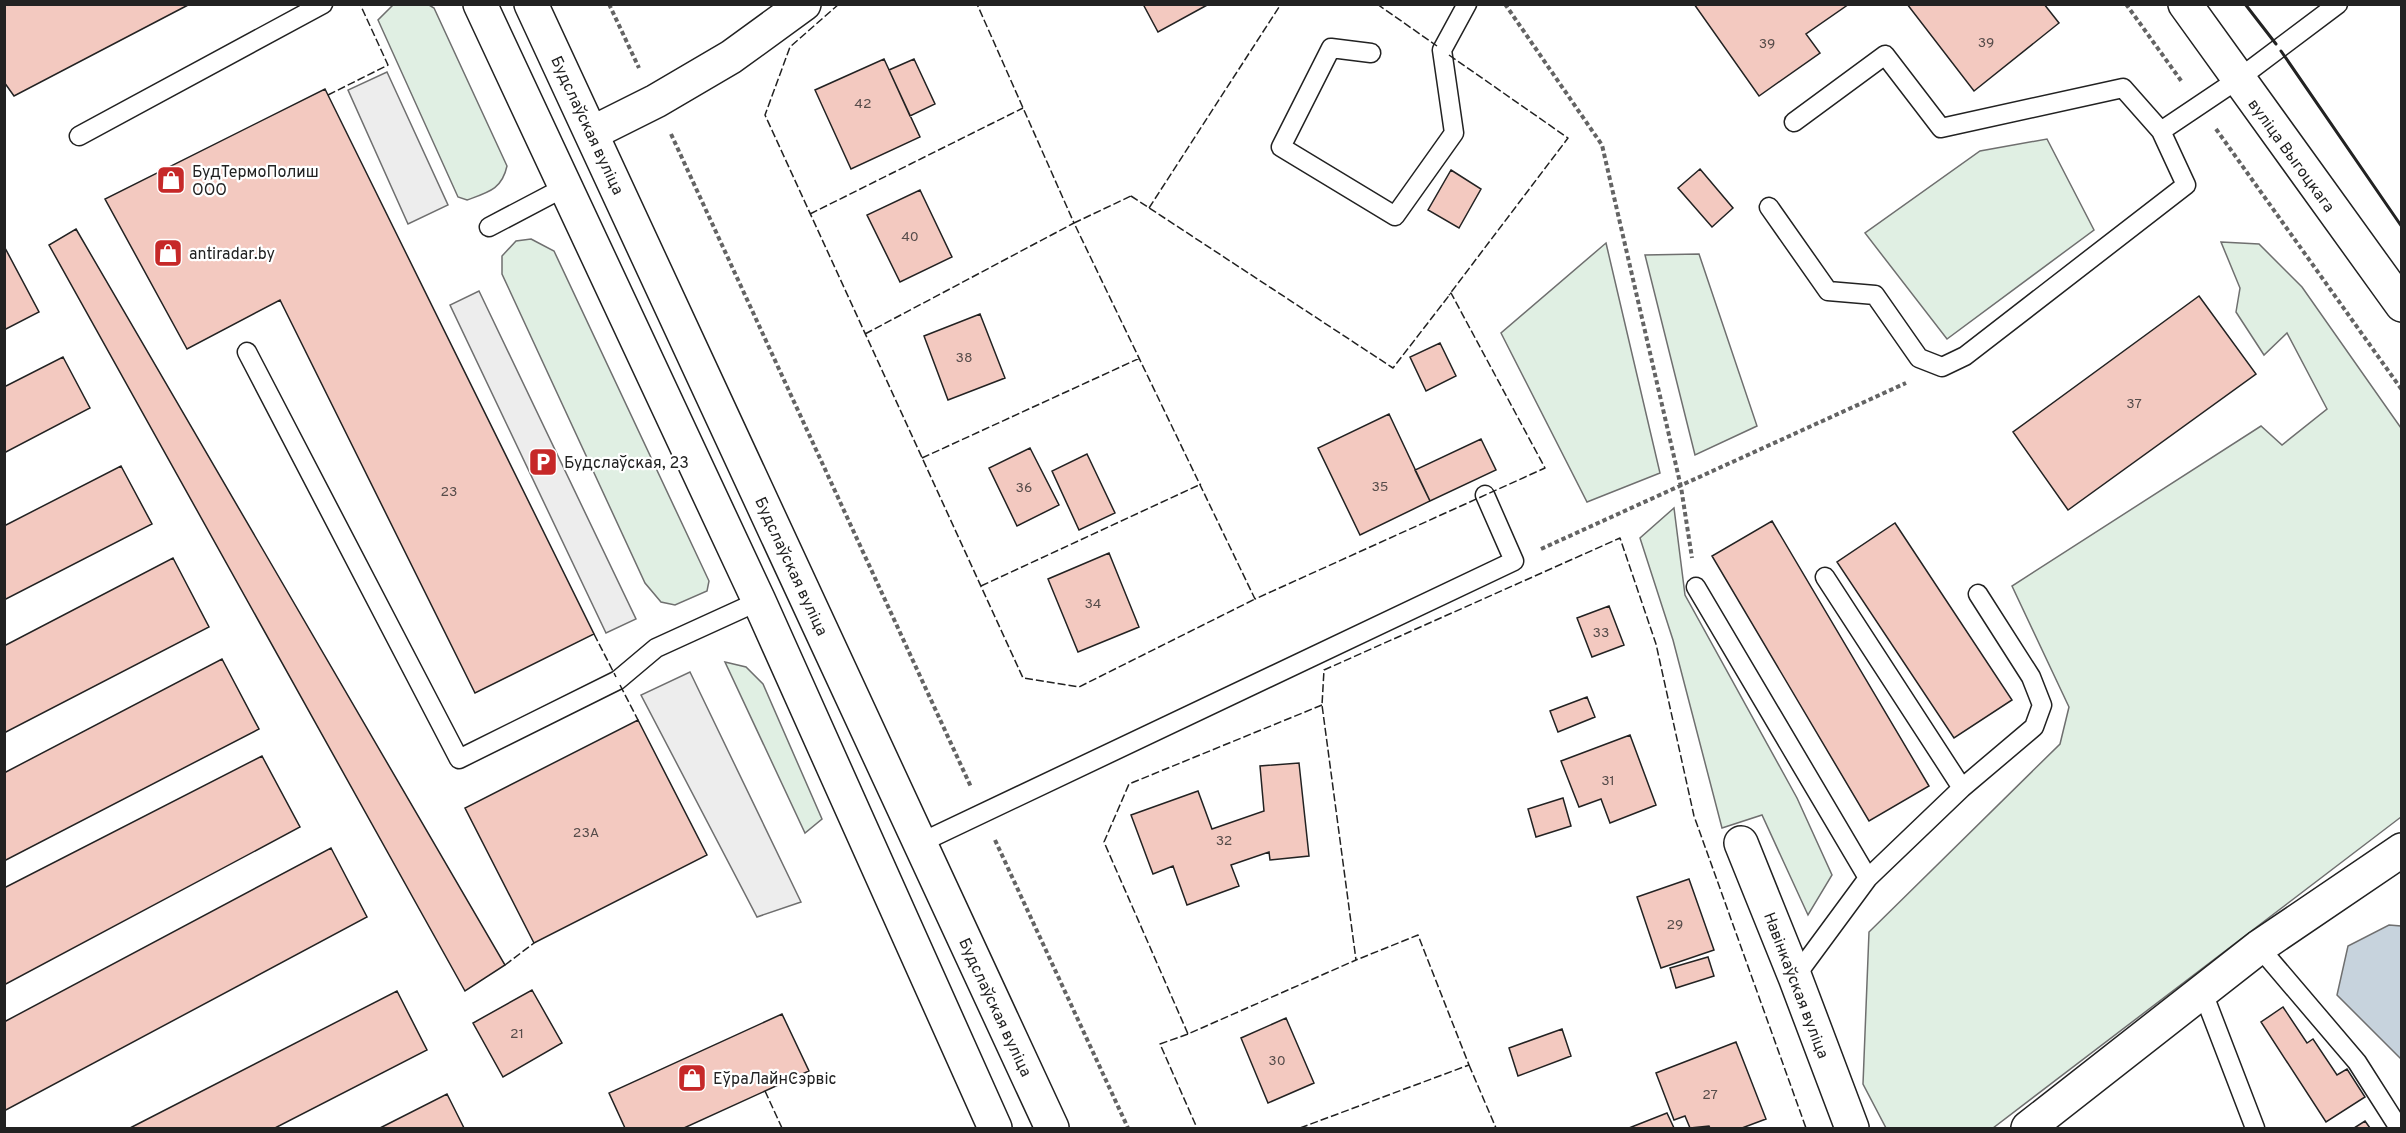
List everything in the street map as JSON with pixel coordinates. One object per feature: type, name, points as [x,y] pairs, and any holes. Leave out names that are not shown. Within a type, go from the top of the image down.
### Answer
[{"type":"main road","points":[[480,4],[759,601],[995,1128]]},
{"type":"main road","name":"Будслаўская вуліца","points":[[531,4],[1052,1128]]},
{"type":"main road","points":[[592,133],[656,101],[731,57],[804,4]]},
{"type":"main road","name":"вуліца Выгоцкага","points":[[2185,4],[2237,80],[2402,305]]},
{"type":"main road","name":"Навінкаўская вуліца","points":[[1741,843],[1795,977],[1851,1128]]},
{"type":"main road","points":[[2028,1128],[2259,947],[2402,850]]},
{"type":"lane","points":[[79,136],[323,4]]},
{"type":"lane","points":[[1371,52],[1331,48],[1281,147],[1395,216],[1454,133],[1442,50],[1467,4]]},
{"type":"lane","points":[[2161,131],[2237,80],[2338,4]]},
{"type":"lane","points":[[1769,207],[1828,291],[1875,295],[1919,358],[1942,367],[1965,356],[2186,185],[2161,131],[2123,88],[1941,128],[1884,55],[1794,122]]},
{"type":"lane","points":[[489,227],[567,186]]},
{"type":"lane","points":[[247,352],[459,759],[618,680],[656,648],[759,601]]},
{"type":"lane","points":[[920,843],[1514,561],[1485,495]]},
{"type":"lane","points":[[1825,577],[1962,788]]},
{"type":"lane","points":[[1696,587],[1868,878]]},
{"type":"lane","points":[[1795,977],[1868,878],[1962,788],[2034,726],[2042,705],[2031,677],[1978,594]]},
{"type":"lane","points":[[2259,947],[2357,1062],[2399,1128]]},
{"type":"lane","points":[[2202,990],[2255,1128]]},
{"type":"path","points":[[609,4],[656,101],[1128,1128]]},
{"type":"path","points":[[1505,4],[1602,145],[1681,487],[1696,587]]},
{"type":"path","points":[[2126,4],[2402,390]]},
{"type":"path","points":[[1514,561],[1942,367]]},
{"type":"green space","points":[[393,5],[429,5],[434,8],[507,166],[502,180],[488,192],[467,200],[458,197],[378,20]]},
{"type":"green space","points":[[2047,139],[2094,230],[1947,339],[1865,233],[1980,151]]},
{"type":"green space","points":[[531,239],[554,251],[709,581],[707,591],[675,605],[661,602],[645,583],[502,274],[502,256],[516,241]]},
{"type":"green space","points":[[2221,242],[2259,244],[2302,287],[2401,428],[2401,817],[1993,1128],[1886,1128],[1863,1084],[1869,932],[2060,744],[2069,707],[2012,586],[2261,426],[2282,445],[2327,409],[2287,333],[2264,355],[2236,312],[2240,288]]},
{"type":"green space","points":[[1606,243],[1660,473],[1587,502],[1501,333]]},
{"type":"green space","points":[[1699,254],[1757,426],[1695,455],[1645,255]]},
{"type":"green space","points":[[1674,508],[1685,595],[1797,798],[1832,875],[1808,915],[1762,815],[1722,828],[1673,640],[1640,538]]},
{"type":"green space","points":[[725,662],[746,667],[763,684],[822,819],[805,833]]},
{"type":"shaded area","points":[[387,72],[448,205],[408,224],[348,90]]},
{"type":"shaded area","name":"Будслаўская, 23","points":[[479,291],[636,619],[606,633],[450,305]]},
{"type":"shaded area","points":[[690,672],[801,902],[757,917],[641,695]]},
{"type":"shaded area","points":[[2389,925],[2401,926],[2401,1059],[2337,995],[2348,946]]},
{"type":"building","points":[[4,4],[190,4],[14,96],[4,82]]},
{"type":"building","points":[[1143,4],[1209,4],[1158,32]]},
{"type":"building","points":[[1694,4],[1849,4],[1806,34],[1820,53],[1759,96]]},
{"type":"building","points":[[1907,4],[2044,4],[2059,23],[1974,91]]},
{"type":"building","points":[[884,59],[920,137],[851,169],[815,90]]},
{"type":"building","points":[[914,59],[935,104],[910,116],[889,70]]},
{"type":"building","points":[[325,89],[594,634],[475,693],[280,300],[187,349],[105,199]]},
{"type":"building","points":[[1700,169],[1733,208],[1712,227],[1678,188]]},
{"type":"building","points":[[1451,170],[1481,189],[1459,228],[1428,210]]},
{"type":"building","points":[[920,190],[952,257],[900,282],[867,215]]},
{"type":"building","points":[[76,229],[505,965],[465,991],[49,245]]},
{"type":"building","points":[[4,246],[39,312],[4,330]]},
{"type":"building","points":[[2199,296],[2256,374],[2068,510],[2013,432]]},
{"type":"building","points":[[980,314],[1005,378],[948,400],[924,336]]},
{"type":"building","points":[[1440,343],[1456,376],[1426,391],[1410,357]]},
{"type":"building","points":[[63,357],[90,408],[4,453],[4,387]]},
{"type":"building","points":[[1389,414],[1430,501],[1360,535],[1318,448]]},
{"type":"building","points":[[1481,439],[1496,470],[1430,501],[1415,470]]},
{"type":"building","points":[[1030,448],[1059,505],[1017,526],[989,468]]},
{"type":"building","points":[[1087,454],[1115,513],[1079,530],[1052,471]]},
{"type":"building","points":[[121,466],[152,524],[4,600],[4,526]]},
{"type":"building","points":[[1772,521],[1929,786],[1869,821],[1712,556]]},
{"type":"building","points":[[1895,523],[2012,700],[1954,738],[1837,562]]},
{"type":"building","points":[[1109,553],[1139,627],[1078,652],[1048,579]]},
{"type":"building","points":[[173,558],[209,627],[4,733],[4,646]]},
{"type":"building","points":[[1609,606],[1624,645],[1592,657],[1577,618]]},
{"type":"building","points":[[222,659],[259,729],[4,861],[4,773]]},
{"type":"building","points":[[1587,697],[1595,717],[1558,732],[1550,711]]},
{"type":"building","points":[[638,720],[707,855],[534,943],[465,808]]},
{"type":"building","points":[[1630,735],[1656,805],[1610,823],[1601,799],[1579,807],[1561,761]]},
{"type":"building","points":[[262,756],[300,827],[4,985],[4,888]]},
{"type":"building","points":[[1299,763],[1309,856],[1270,860],[1269,852],[1231,865],[1239,886],[1187,905],[1173,866],[1153,874],[1131,815],[1198,791],[1212,829],[1264,811],[1260,766]]},
{"type":"building","points":[[1563,798],[1571,826],[1536,837],[1528,809]]},
{"type":"building","points":[[331,848],[367,917],[4,1111],[4,1022]]},
{"type":"building","points":[[1689,879],[1714,950],[1661,968],[1637,897]]},
{"type":"building","points":[[1708,957],[1714,976],[1676,988],[1670,968]]},
{"type":"building","points":[[532,990],[562,1043],[503,1077],[473,1023]]},
{"type":"building","points":[[397,991],[427,1050],[275,1128],[130,1128]]},
{"type":"building","points":[[2283,1007],[2307,1043],[2313,1039],[2337,1075],[2347,1069],[2365,1097],[2326,1122],[2261,1022]]},
{"type":"building","points":[[782,1014],[809,1071],[684,1128],[625,1128],[609,1093]]},
{"type":"building","points":[[1286,1018],[1314,1083],[1268,1103],[1241,1038]]},
{"type":"building","points":[[1562,1029],[1571,1056],[1518,1076],[1509,1048]]},
{"type":"building","points":[[1736,1042],[1766,1119],[1742,1128],[1710,1128],[1709,1126],[1690,1128],[1685,1116],[1674,1120],[1656,1073]]},
{"type":"building","points":[[447,1094],[464,1128],[380,1128]]},
{"type":"building","points":[[1667,1113],[1674,1128],[1629,1128]]},
{"type":"building","points":[[2365,1121],[2370,1128],[2354,1128]]},
{"type":"fence","points":[[328,95],[388,65],[360,4]]},
{"type":"fence","points":[[839,4],[790,47],[765,115],[1023,678],[1079,687],[1255,599]]},
{"type":"fence","points":[[865,334],[1074,223],[977,4]]},
{"type":"fence","points":[[1149,208],[1281,4]]},
{"type":"fence","points":[[1377,4],[1437,46]]},
{"type":"fence","points":[[1449,55],[1568,138],[1449,295]]},
{"type":"fence","points":[[810,214],[1023,108]]},
{"type":"fence","points":[[1131,196],[1393,368],[1451,293],[1545,468],[1255,599],[1074,223],[1131,196]]},
{"type":"fence","points":[[922,458],[1140,358]]},
{"type":"fence","points":[[981,586],[1201,484]]},
{"type":"fence","points":[[1322,705],[1129,784],[1104,842],[1188,1034],[1356,960],[1322,705],[1324,670],[1620,538],[1656,644],[1694,816],[1806,1128]]},
{"type":"fence","points":[[594,634],[616,677]]},
{"type":"fence","points":[[620,685],[638,720]]},
{"type":"fence","points":[[1300,1128],[1469,1065],[1418,935],[1356,960]]},
{"type":"fence","points":[[505,965],[534,943]]},
{"type":"fence","points":[[1188,1034],[1160,1044],[1197,1128]]},
{"type":"fence","points":[[1469,1065],[1496,1128]]},
{"type":"fence","points":[[765,1091],[782,1128]]},
{"type":"wall","points":[[2245,4],[2276,44]]},
{"type":"wall","points":[[2281,51],[2402,227]]},
{"type":"place","name":"БудТермоПолиш ООО","points":[[171,180]]},
{"type":"place","name":"antiradar.by","points":[[168,253]]},
{"type":"place","name":"Будслаўская, 23","points":[[543,462]]},
{"type":"place","name":"ЕўраЛайнСэрвіс","points":[[692,1078]]}]
